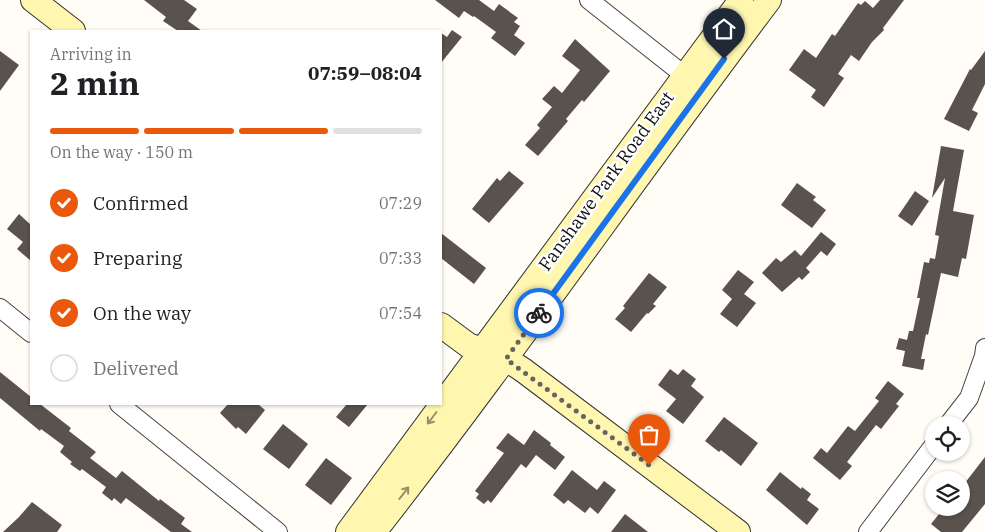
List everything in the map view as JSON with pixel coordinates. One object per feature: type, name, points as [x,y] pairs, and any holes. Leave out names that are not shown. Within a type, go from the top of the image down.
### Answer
[{"type":"main road","points":[[34,0],[72,30]]},
{"type":"main road","name":"Fanshawe Park Road East","points":[[348,532],[740,0]]},
{"type":"main road","name":"Fanshawe Park Road East","points":[[374,532],[506,359],[702,88],[769,0]]},
{"type":"main road","points":[[442,326],[464,343],[506,359],[738,532]]},
{"type":"street","points":[[589,0],[684,75]]},
{"type":"street","points":[[0,308],[30,332]]},
{"type":"street","points":[[955,416],[968,398],[984,356],[985,348]]},
{"type":"street","points":[[120,405],[278,532]]},
{"type":"street","points":[[868,532],[925,457]]},
{"type":"building","points":[[144,0],[184,0],[197,9],[188,21],[201,30],[176,30],[163,21],[166,17]]},
{"type":"building","points":[[435,0],[479,0],[494,11],[499,4],[518,18],[514,22],[520,26],[514,35],[525,43],[515,56],[491,38],[496,32],[474,16],[464,11],[459,18]]},
{"type":"building","points":[[880,0],[904,0],[883,28],[884,30],[872,42],[859,61],[851,55],[838,74],[844,78],[824,107],[811,97],[816,90],[789,70],[804,49],[816,58],[832,34],[835,36],[858,3],[861,5],[865,1],[873,8]]},
{"type":"building","points":[[452,30],[462,37],[442,62],[442,34],[447,37]]},
{"type":"building","points":[[575,39],[610,71],[584,102],[582,100],[566,119],[568,121],[538,156],[525,145],[540,128],[537,125],[552,107],[542,99],[554,86],[562,93],[580,70],[562,56]]},
{"type":"building","points":[[0,51],[19,65],[0,91]]},
{"type":"building","points":[[985,51],[985,84],[972,110],[978,113],[969,131],[944,119],[970,69]]},
{"type":"building","points":[[941,146],[964,150],[953,211],[974,215],[966,259],[962,258],[958,277],[941,273],[921,359],[925,359],[923,370],[902,366],[905,351],[896,349],[899,338],[907,340],[909,331],[913,331],[920,298],[917,298],[924,262],[929,263],[930,258],[935,259],[939,236],[935,235],[945,178],[932,198]]},
{"type":"building","points":[[509,171],[524,183],[489,223],[472,209],[497,178],[500,181]]},
{"type":"building","points":[[797,183],[816,197],[813,200],[826,210],[812,228],[781,205]]},
{"type":"building","points":[[915,191],[929,201],[912,226],[898,216]]},
{"type":"building","points":[[19,214],[30,224],[30,260],[17,249],[23,242],[7,229]]},
{"type":"building","points":[[821,232],[836,244],[827,256],[821,251],[806,268],[810,272],[802,280],[799,277],[782,292],[762,273],[776,258],[781,262],[795,250],[801,256]]},
{"type":"building","points":[[442,234],[486,268],[474,284],[442,259]]},
{"type":"building","points":[[738,270],[754,282],[744,294],[756,303],[737,327],[720,314],[732,299],[722,290]]},
{"type":"building","points":[[649,273],[667,287],[653,304],[656,306],[647,313],[631,332],[615,319],[625,308],[623,306]]},
{"type":"building","points":[[670,369],[678,375],[683,369],[696,379],[691,386],[704,397],[683,424],[666,411],[676,399],[658,385]]},
{"type":"building","points":[[0,372],[30,396],[30,405],[41,405],[71,428],[69,431],[96,452],[90,458],[116,478],[122,471],[159,501],[160,499],[185,518],[181,524],[192,532],[171,532],[126,498],[121,504],[114,498],[112,501],[102,493],[106,487],[82,469],[80,471],[70,464],[72,462],[60,452],[64,446],[41,429],[40,431],[0,398]]},
{"type":"building","points":[[888,381],[904,394],[896,404],[899,406],[881,429],[876,425],[847,462],[852,466],[840,480],[813,458],[821,448],[827,453],[848,426],[855,431],[879,401],[875,398]]},
{"type":"building","points":[[227,405],[259,405],[265,410],[246,434],[238,427],[236,429],[220,413]]},
{"type":"building","points":[[346,405],[367,405],[349,427],[336,417]]},
{"type":"building","points":[[724,417],[758,443],[741,466],[721,450],[719,452],[705,441]]},
{"type":"building","points":[[283,424],[308,444],[289,469],[263,449]]},
{"type":"building","points":[[534,430],[565,457],[555,470],[536,455],[526,468],[521,464],[491,503],[488,500],[484,504],[476,498],[479,494],[475,491],[504,453],[496,448],[508,433],[524,445]]},
{"type":"building","points":[[985,457],[985,504],[962,532],[941,532],[931,524],[937,516],[970,516],[970,476]]},
{"type":"building","points":[[326,458],[352,478],[331,505],[305,485]]},
{"type":"building","points":[[572,470],[597,490],[604,481],[616,490],[598,514],[590,507],[585,513],[568,500],[564,504],[553,495]]},
{"type":"building","points":[[780,472],[801,489],[802,487],[811,494],[807,500],[819,509],[807,525],[766,490]]},
{"type":"building","points":[[32,502],[62,525],[57,532],[3,532],[19,517]]},
{"type":"building","points":[[625,514],[648,532],[611,532]]},
{"type":"way so far","points":[[539,313],[506,359],[649,465]]},
{"type":"route","points":[[539,313],[724,59]]}]
